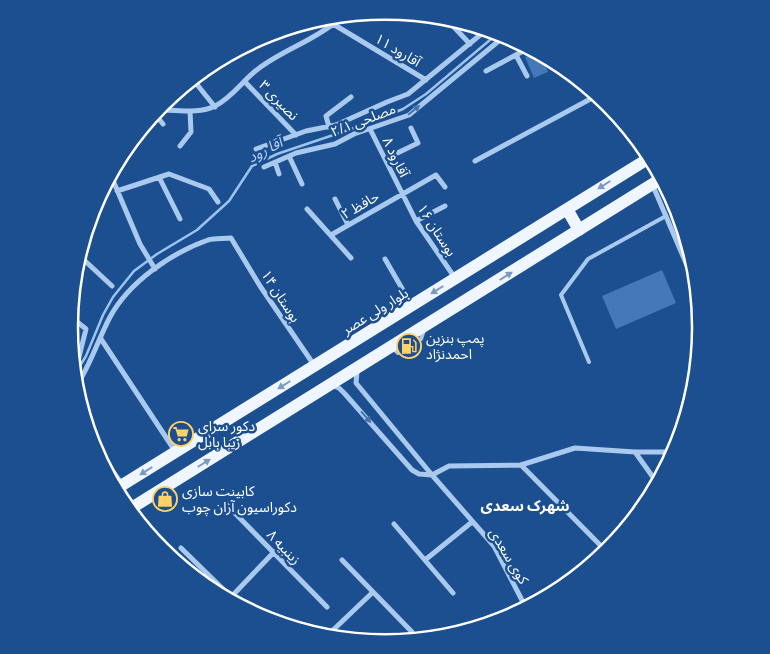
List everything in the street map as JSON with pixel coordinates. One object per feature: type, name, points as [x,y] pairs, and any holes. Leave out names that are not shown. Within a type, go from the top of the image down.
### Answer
[{"type":"main road","name":"بلوار ولی عصر","points":[[122,485],[643,162]]},
{"type":"main road","points":[[135,506],[655,182]]},
{"type":"main road","points":[[566,209],[579,230]]},
{"type":"street","name":"آقارود ۱۱","points":[[338,24],[426,80]]},
{"type":"street","points":[[168,110],[190,111],[215,107],[245,82],[256,70],[280,53],[323,32],[331,25]]},
{"type":"street","points":[[455,28],[470,44]]},
{"type":"street","points":[[256,149],[306,131],[336,125],[408,94],[480,35]]},
{"type":"street","name":"مصلحی ۲/۱","points":[[264,167],[289,156],[335,144],[354,134],[408,115],[499,42]]},
{"type":"street","points":[[486,71],[521,52]]},
{"type":"street","points":[[516,55],[527,76]]},
{"type":"street","name":"نصیری ۳","points":[[245,82],[296,135]]},
{"type":"street","points":[[197,84],[215,107]]},
{"type":"street","points":[[329,126],[326,116],[350,97]]},
{"type":"street","points":[[475,161],[590,99]]},
{"type":"street","points":[[180,146],[191,132],[190,111]]},
{"type":"street","points":[[159,119],[163,124]]},
{"type":"street","points":[[385,159],[418,143],[411,128]]},
{"type":"street","name":"آقارود ۸","points":[[370,129],[401,194]]},
{"type":"street","points":[[289,156],[302,184]]},
{"type":"street","points":[[275,162],[279,174]]},
{"type":"street","points":[[117,191],[169,174],[208,189],[218,202]]},
{"type":"street","name":"حافظ ۲","points":[[330,235],[436,174],[445,187]]},
{"type":"street","points":[[160,177],[180,220]]},
{"type":"street","points":[[83,374],[101,339],[110,316],[130,290],[144,276],[155,269],[140,244],[114,183]]},
{"type":"street","points":[[657,185],[666,216],[684,259]]},
{"type":"street","name":"بوستان ۱۶","points":[[401,194],[416,221],[456,278]]},
{"type":"street","points":[[335,199],[348,225]]},
{"type":"street","points":[[416,221],[446,206]]},
{"type":"street","points":[[307,210],[351,258]]},
{"type":"street","name":"بوستان ۱۴","points":[[155,269],[171,258],[210,240],[231,238],[260,286],[314,366]]},
{"type":"street","points":[[385,259],[412,305]]},
{"type":"street","points":[[85,261],[112,286]]},
{"type":"street","points":[[78,323],[86,329],[80,354]]},
{"type":"street","points":[[101,339],[175,452]]},
{"type":"street","name":"کوی سعدی","points":[[358,368],[355,376],[356,383],[494,546],[523,601]]},
{"type":"street","points":[[330,385],[339,388],[412,470],[419,474],[432,475],[449,466],[521,465],[575,448],[665,452]]},
{"type":"street","points":[[635,452],[653,477]]},
{"type":"street","points":[[521,465],[600,546]]},
{"type":"street","name":"زینبیه ۸","points":[[225,503],[327,607]]},
{"type":"street","points":[[425,560],[472,522]]},
{"type":"street","points":[[394,524],[453,593]]},
{"type":"street","points":[[181,548],[219,585]]},
{"type":"street","points":[[234,594],[274,552]]},
{"type":"street","points":[[342,560],[412,632]]},
{"type":"street","points":[[334,629],[372,592]]},
{"type":"lane","points":[[589,362],[561,295],[588,259],[666,216]]},
{"type":"building","points":[[529,56],[546,65],[548,72],[534,78],[525,57]]},
{"type":"building","points":[[662,270],[676,303],[616,329],[602,296]]},
{"type":"waterway","name":"آقا رود","points":[[81,365],[113,297],[134,271],[157,254],[197,230],[229,201],[252,166],[277,154],[366,124],[403,109],[426,94],[491,39]]},
{"type":"place","name":"پمپ بنزین احمدنژاد","points":[[409,346]]},
{"type":"place","name":"دکور سرای زیبا بابل","points":[[181,434]]},
{"type":"place","name":"کابینت سازی دکوراسیون آران چوب","points":[[165,499]]},
{"type":"district","name":"شهرک سعدی","points":[[525,506]]}]
